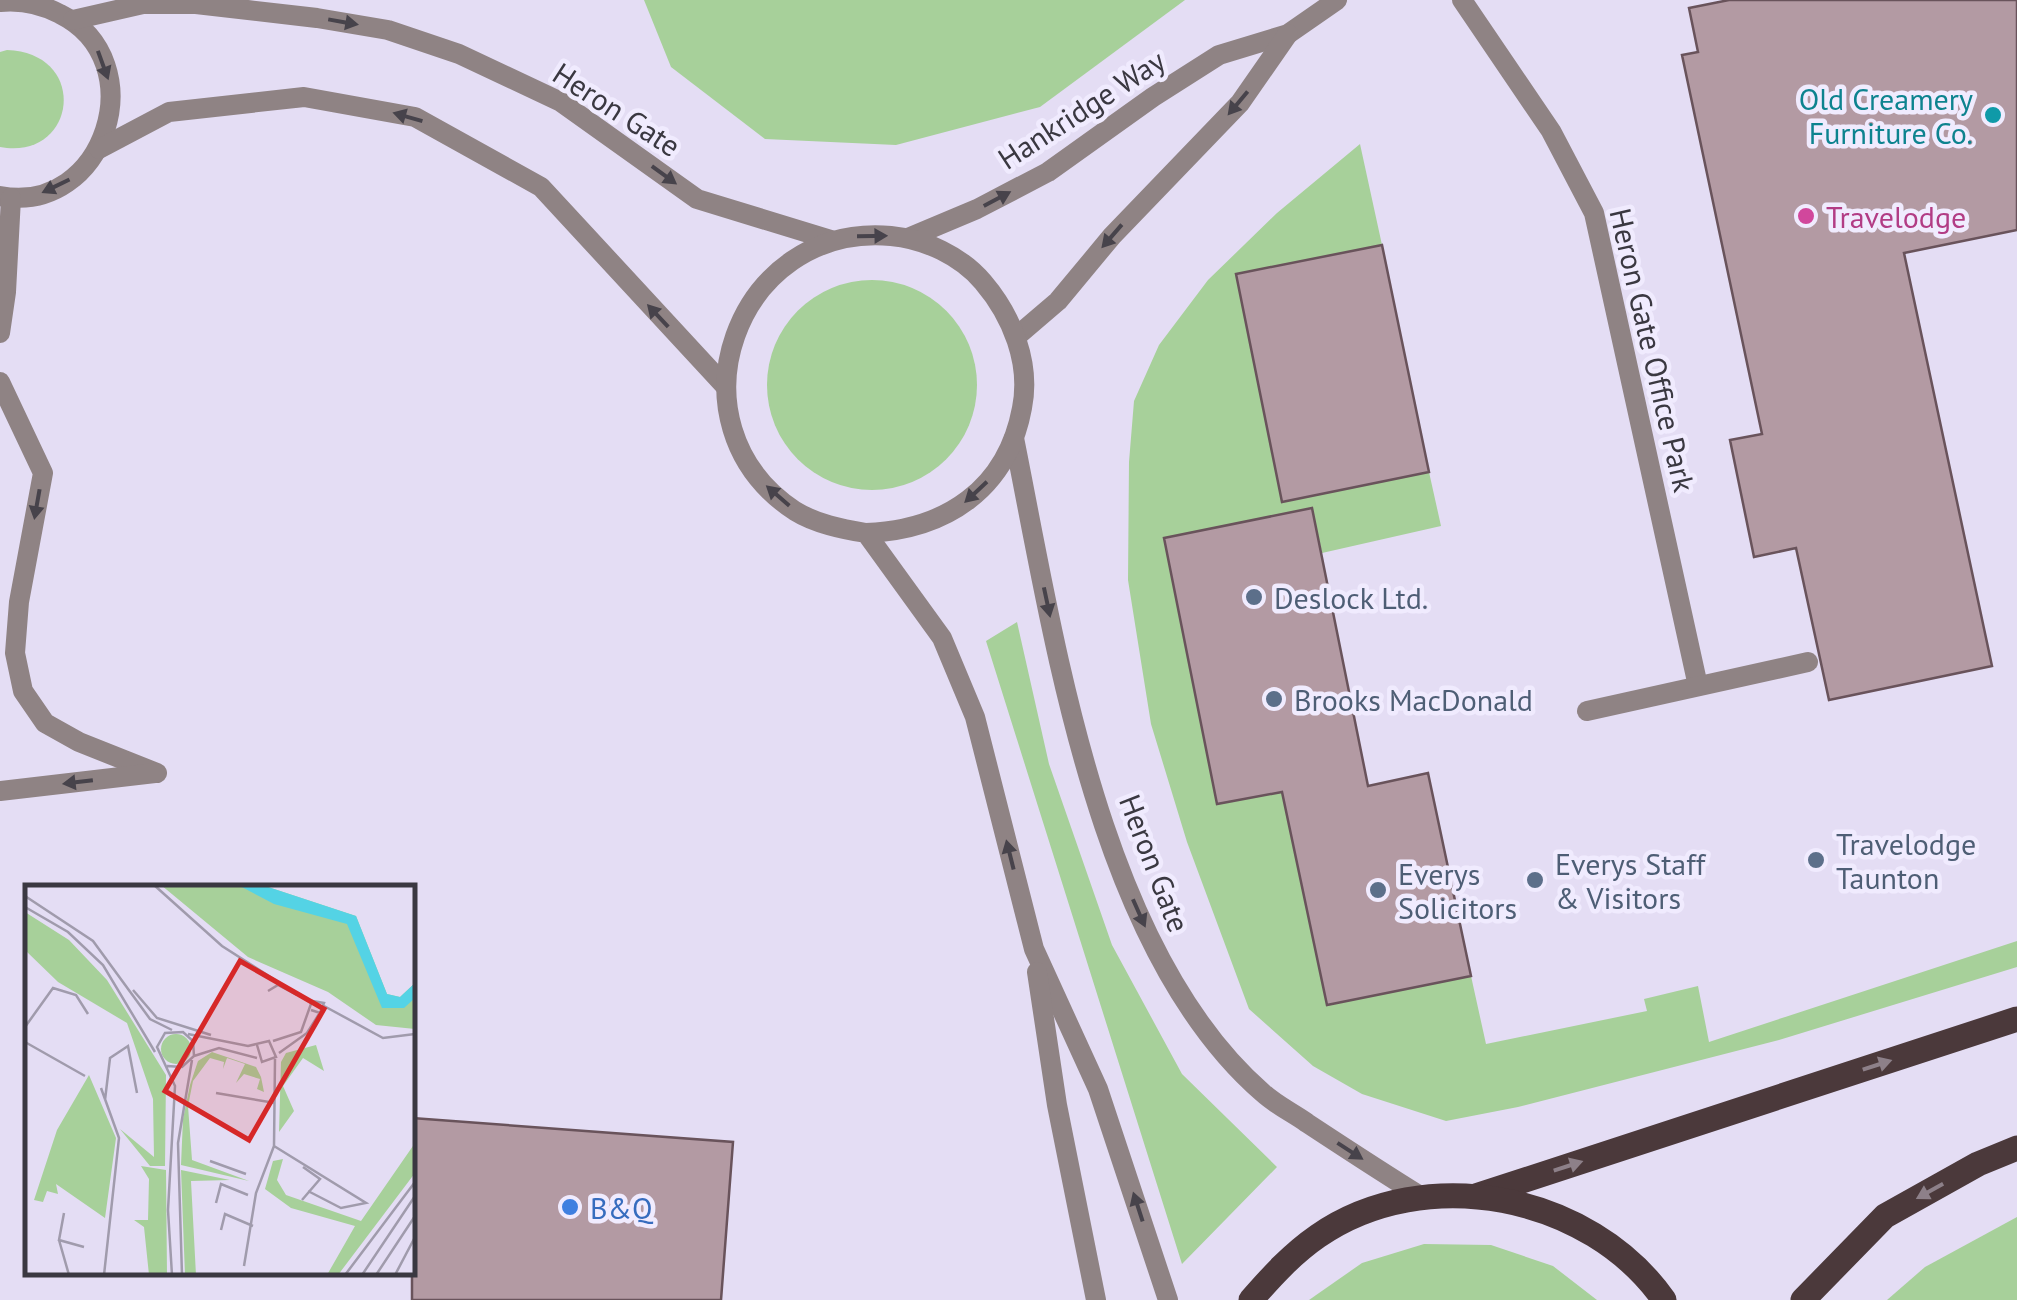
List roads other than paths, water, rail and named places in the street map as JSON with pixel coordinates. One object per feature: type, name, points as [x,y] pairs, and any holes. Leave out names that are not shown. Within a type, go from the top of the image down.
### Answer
[{"type":"main road","points":[[1476,1196],[2017,1020]]},
{"type":"main road","points":[[1803,1300],[1885,1216],[1978,1164],[2017,1148]]},
{"type":"main road","points":[[1251,1300],[1278,1268],[1321,1234],[1369,1211],[1422,1197],[1476,1196],[1530,1205],[1579,1226],[1624,1256],[1664,1300]]},
{"type":"street","points":[[0,2],[14,0],[45,6],[73,20],[93,40],[106,66],[112,94],[109,122],[99,149]]},
{"type":"street","name":"Hankridge Way","points":[[908,238],[977,209],[1048,172],[1219,55],[1288,34],[1337,0]]},
{"type":"street","name":"Heron Gate Office Park","points":[[1462,0],[1552,131],[1594,214],[1698,686]]},
{"type":"street","name":"Heron Gate","points":[[73,20],[143,4],[196,4],[388,30],[459,54],[561,102],[698,199],[831,240]]},
{"type":"street","name":"Hankridge Way","points":[[1016,337],[1058,300],[1112,236],[1240,103],[1288,34]]},
{"type":"street","points":[[0,333],[6,292],[5,197],[53,190],[71,179],[99,149],[169,112],[304,96],[415,117],[541,186],[725,386]]},
{"type":"street","name":"Heron Gate","points":[[870,234],[908,238],[944,251],[975,272],[1000,302],[1016,337],[1024,371],[1023,405],[1001,466],[980,491],[956,510],[928,524],[898,532],[866,534],[830,526],[796,512],[767,487],[745,458],[730,423],[725,386],[732,338],[754,295],[788,262],[831,240],[870,234]]},
{"type":"street","points":[[0,382],[43,473],[15,653],[24,690],[45,723],[78,742],[157,773],[0,791]]},
{"type":"street","name":"Heron Gate","points":[[1014,438],[1068,697],[1112,853],[1158,955],[1210,1039],[1264,1094],[1422,1197]]},
{"type":"street","points":[[866,534],[942,638],[975,717],[1034,949],[1057,1106],[1096,1300]]},
{"type":"street","points":[[1586,711],[1808,662]]},
{"type":"street","points":[[1034,949],[1098,1089],[1168,1300]]},
{"type":"place","name":"Old Creamery Furniture Co.","points":[[1993,115]]},
{"type":"place","name":"Travelodge","points":[[1806,216]]},
{"type":"place","name":"Deslock Ltd.","points":[[1254,597]]},
{"type":"place","name":"Brooks MacDonald","points":[[1274,699]]},
{"type":"place","name":"Travelodge Taunton","points":[[1816,860]]},
{"type":"place","name":"Everys Staff & Visitors","points":[[1535,880]]},
{"type":"place","name":"Everys Solicitors","points":[[1378,890]]},
{"type":"place","name":"B&Q","points":[[570,1207]]}]
